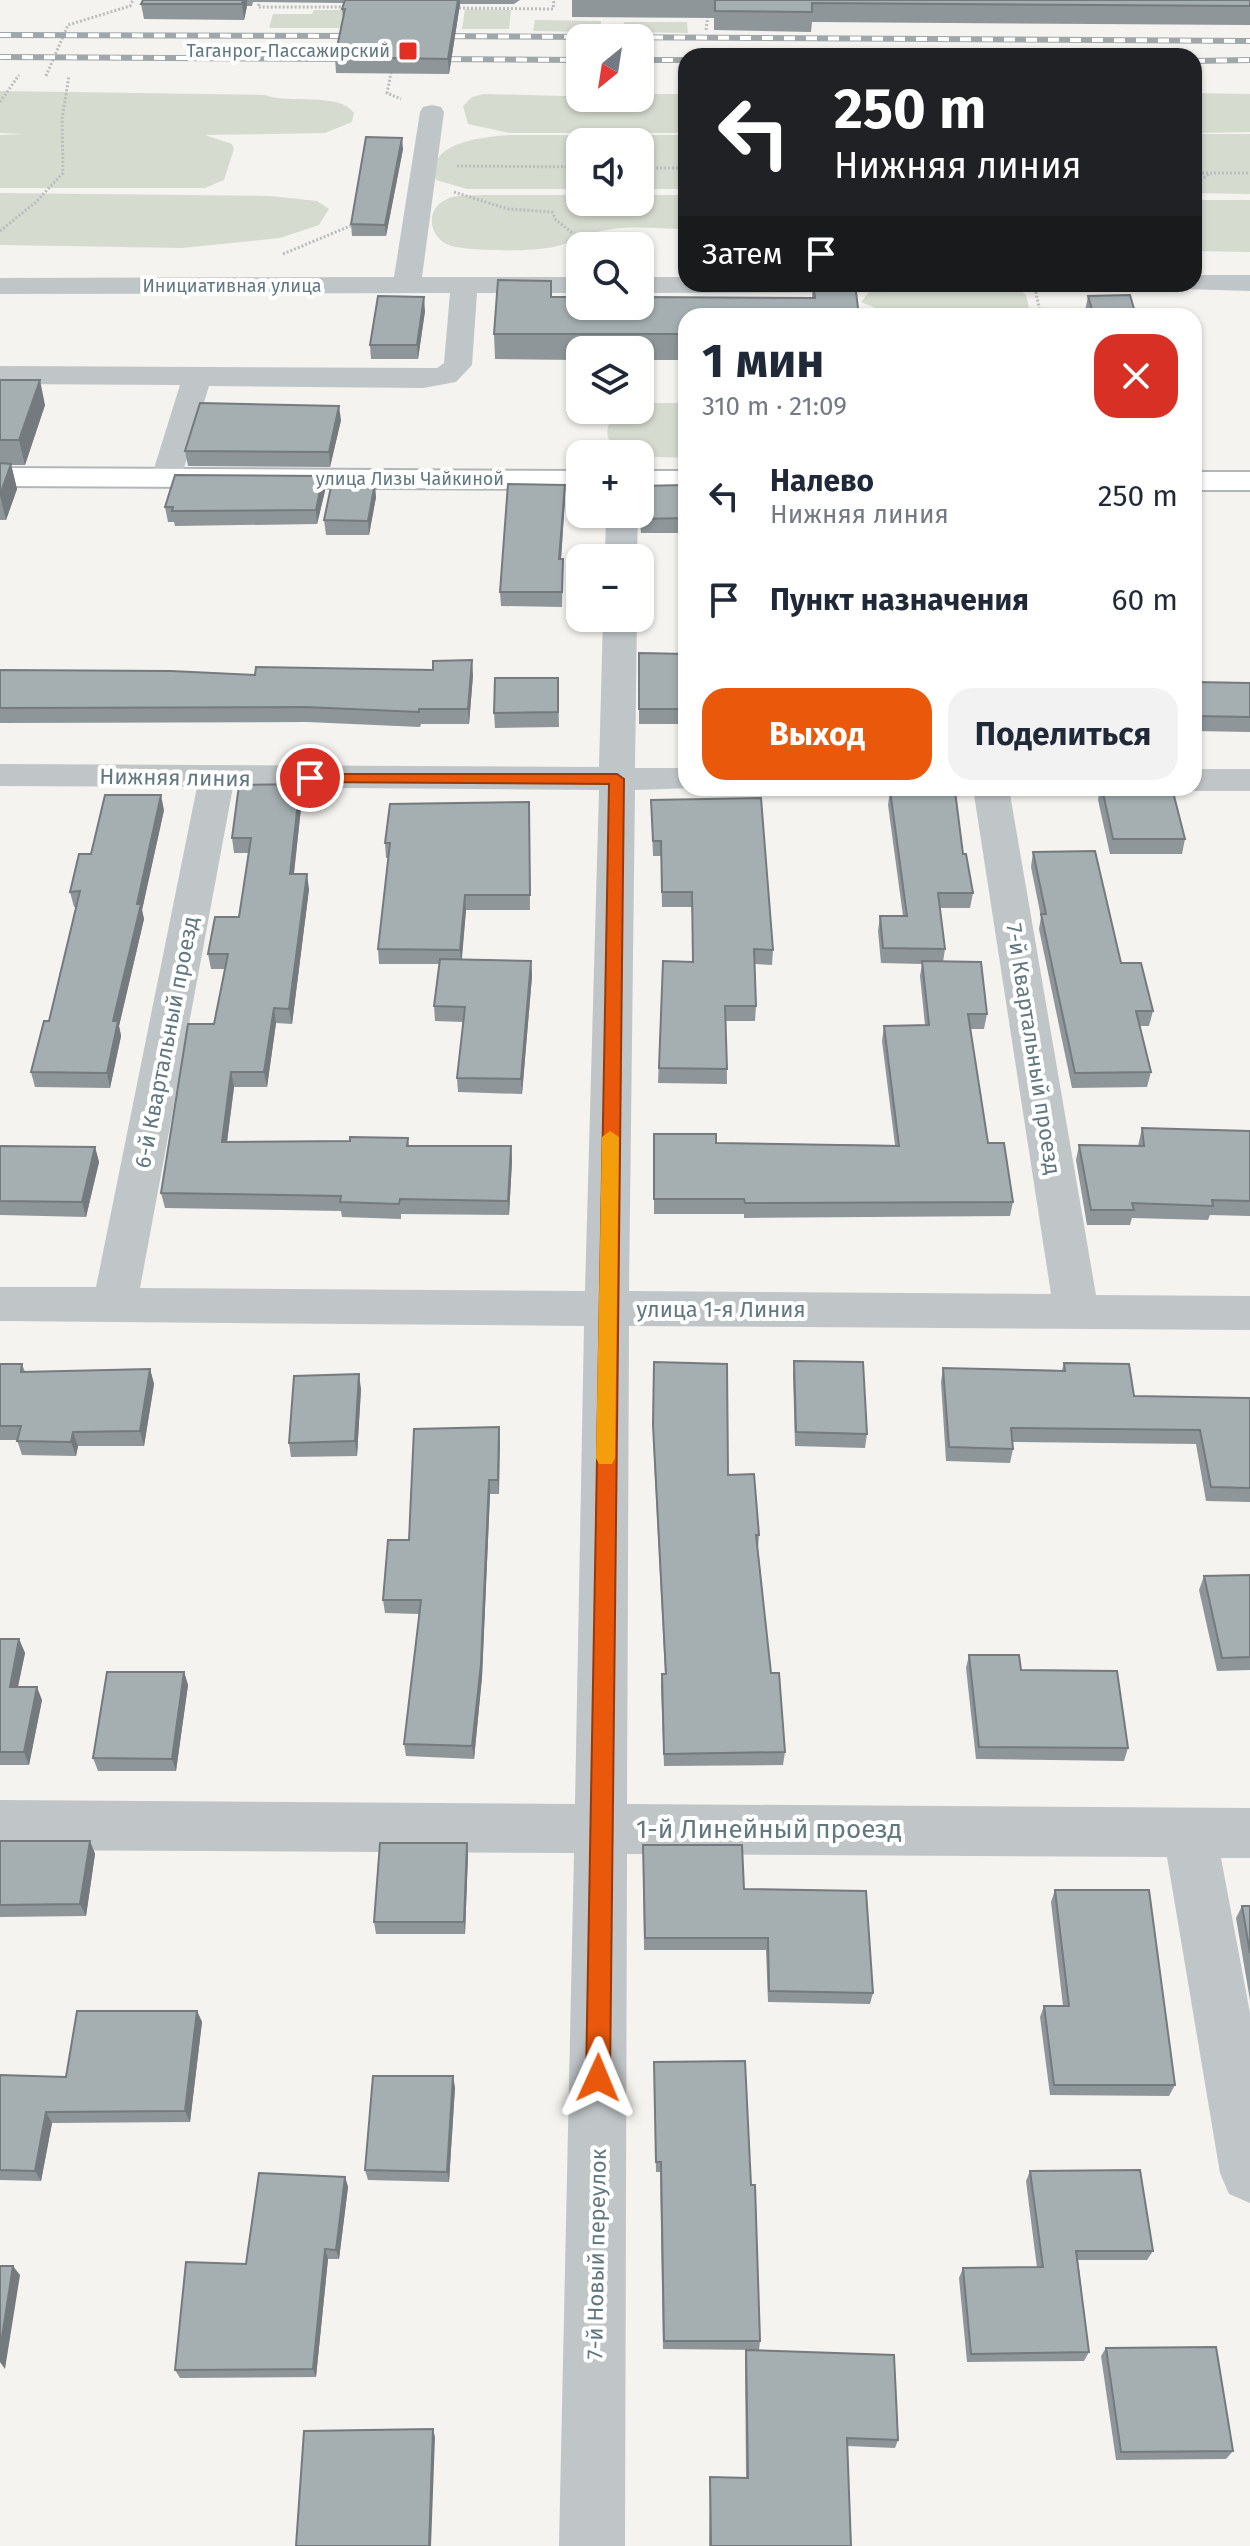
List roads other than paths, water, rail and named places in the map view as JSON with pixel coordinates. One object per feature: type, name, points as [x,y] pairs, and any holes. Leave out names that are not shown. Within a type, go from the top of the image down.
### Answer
[{"type":"main road","name":"улица Лизы Чайкиной","points":[[0,477],[566,480]]},
{"type":"main road","points":[[654,480],[678,480]]},
{"type":"main road","points":[[1202,481],[1250,481]]},
{"type":"street","points":[[407,285],[432,112]]},
{"type":"street","points":[[1202,283],[1250,283]]},
{"type":"street","points":[[0,375],[423,379],[446,376],[458,365],[464,285]]},
{"type":"street","name":"Инициативная улица","points":[[0,286],[566,285]]},
{"type":"street","points":[[654,285],[678,285]]},
{"type":"street","points":[[166,478],[197,377]]},
{"type":"street","name":"7-й Новый переулок","points":[[592,2546],[607,1309],[620,632]]},
{"type":"street","name":"Нижняя линия","points":[[0,775],[678,779]]},
{"type":"street","name":"6-й Квартальный проезд","points":[[115,1305],[217,778]]},
{"type":"street","points":[[1202,780],[1250,780]]},
{"type":"street","name":"7-й Квартальный проезд","points":[[992,796],[1076,1311]]},
{"type":"street","name":"улица 1-я Линия","points":[[0,1304],[1250,1313]]},
{"type":"street","name":"1-й Линейный проезд","points":[[0,1825],[1250,1833]]},
{"type":"street","points":[[1190,1833],[1250,2173]]},
{"type":"railway","points":[[0,35],[360,36]]},
{"type":"railway","points":[[432,36],[1250,41]]},
{"type":"railway","points":[[0,57],[356,59]]},
{"type":"railway","points":[[428,59],[566,60]]},
{"type":"railway","points":[[654,60],[678,60]]},
{"type":"railway","points":[[1202,61],[1250,60]]},
{"type":"place","name":"Таганрог-Пассажирский","points":[[408,51]]}]
